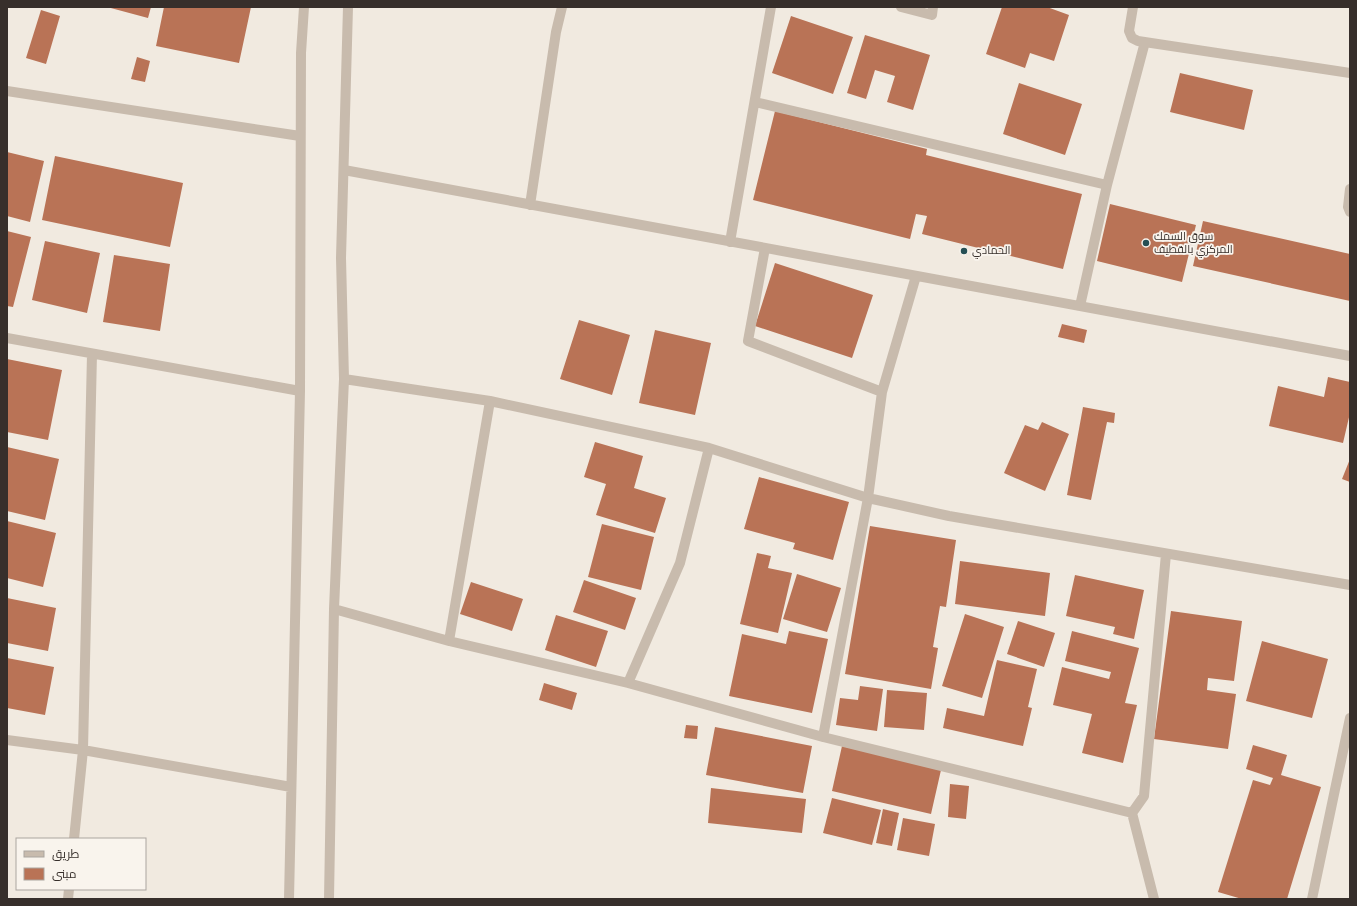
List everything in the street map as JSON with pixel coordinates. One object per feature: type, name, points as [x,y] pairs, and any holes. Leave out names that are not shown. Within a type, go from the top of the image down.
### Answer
[{"type":"street","points":[[288,899],[292,787],[300,390],[300,136],[301,53],[304,7]]},
{"type":"street","points":[[329,899],[334,609],[344,379],[341,258],[348,7]]},
{"type":"street","points":[[530,205],[556,32],[562,7]]},
{"type":"street","points":[[730,242],[771,7]]},
{"type":"street","points":[[901,7],[932,15],[933,7]]},
{"type":"street","points":[[1133,7],[1129,31],[1132,38],[1145,42],[1350,73]]},
{"type":"street","points":[[1080,306],[1107,185],[1145,42]]},
{"type":"street","points":[[7,91],[300,136]]},
{"type":"street","points":[[755,102],[1107,185]]},
{"type":"street","points":[[344,170],[1350,356]]},
{"type":"street","points":[[1350,189],[1348,207],[1350,212]]},
{"type":"street","points":[[765,248],[748,341],[882,392]]},
{"type":"street","points":[[823,737],[868,498],[882,392],[916,276]]},
{"type":"street","points":[[7,338],[300,390]]},
{"type":"street","points":[[74,838],[83,750],[92,354]]},
{"type":"street","points":[[344,379],[490,401],[709,448],[868,498],[949,516],[1350,585]]},
{"type":"street","points":[[449,641],[490,401]]},
{"type":"street","points":[[628,683],[680,563],[709,448]]},
{"type":"street","points":[[1154,899],[1132,813],[1144,796],[1166,554]]},
{"type":"street","points":[[334,609],[449,641],[628,683],[823,737],[1132,813]]},
{"type":"street","points":[[1312,899],[1350,718]]},
{"type":"street","points":[[7,740],[83,750],[292,787]]},
{"type":"building","points":[[107,7],[151,7],[148,18]]},
{"type":"building","points":[[164,7],[251,7],[239,63],[156,46]]},
{"type":"building","points":[[1002,7],[1047,7],[1069,15],[1054,61],[1030,53],[1025,68],[986,54]]},
{"type":"building","points":[[41,10],[60,16],[46,64],[26,58]]},
{"type":"building","points":[[791,16],[853,37],[833,94],[772,73]]},
{"type":"building","points":[[865,35],[930,55],[913,110],[887,102],[895,76],[875,70],[866,99],[847,93]]},
{"type":"building","points":[[137,57],[150,61],[145,82],[131,79]]},
{"type":"building","points":[[1180,73],[1253,90],[1244,130],[1170,112]]},
{"type":"building","points":[[1019,83],[1082,104],[1065,155],[1003,134]]},
{"type":"building","points":[[775,111],[927,149],[926,155],[1082,194],[1063,269],[922,234],[927,216],[916,214],[910,239],[753,200]]},
{"type":"building","points":[[7,152],[44,161],[30,222],[7,216]]},
{"type":"building","points":[[55,156],[183,183],[170,247],[42,220]]},
{"type":"building","name":"سوق السمك المركزي بالقطيف","points":[[1110,204],[1196,225],[1182,282],[1097,261]]},
{"type":"building","points":[[1203,221],[1350,254],[1350,301],[1193,266]]},
{"type":"building","points":[[7,231],[31,237],[13,307],[7,306]]},
{"type":"building","points":[[45,241],[100,253],[87,313],[32,300]]},
{"type":"building","points":[[114,255],[170,264],[160,331],[103,322]]},
{"type":"building","points":[[775,263],[873,295],[852,358],[755,326]]},
{"type":"building","points":[[579,320],[630,335],[612,395],[560,379]]},
{"type":"building","points":[[1062,324],[1087,330],[1084,343],[1058,337]]},
{"type":"building","points":[[655,330],[711,343],[695,415],[639,403]]},
{"type":"building","points":[[7,359],[62,370],[48,440],[7,432]]},
{"type":"building","points":[[1328,377],[1350,382],[1350,413],[1343,443],[1269,426],[1278,386],[1324,397]]},
{"type":"building","points":[[1083,407],[1115,413],[1114,423],[1107,422],[1091,500],[1067,495]]},
{"type":"building","points":[[1042,422],[1069,434],[1045,491],[1004,473],[1025,425],[1038,430]]},
{"type":"building","points":[[595,442],[643,456],[634,488],[666,498],[655,533],[596,515],[606,484],[584,477]]},
{"type":"building","points":[[7,447],[59,459],[45,520],[7,511]]},
{"type":"building","points":[[1350,459],[1350,482],[1342,479]]},
{"type":"building","points":[[759,477],[849,502],[833,560],[793,549],[795,543],[744,529]]},
{"type":"building","points":[[7,521],[56,533],[43,587],[7,578]]},
{"type":"building","points":[[602,524],[654,537],[641,590],[588,577]]},
{"type":"building","points":[[870,526],[956,540],[946,607],[940,606],[933,647],[938,648],[931,689],[845,674]]},
{"type":"building","points":[[757,553],[771,556],[768,568],[792,573],[778,633],[740,624]]},
{"type":"building","points":[[960,561],[1050,573],[1045,616],[955,604]]},
{"type":"building","points":[[797,574],[841,588],[827,632],[783,619]]},
{"type":"building","points":[[1075,575],[1144,590],[1134,639],[1113,634],[1115,627],[1066,616]]},
{"type":"building","points":[[584,580],[636,598],[625,630],[573,612]]},
{"type":"building","points":[[471,582],[523,599],[512,631],[460,614]]},
{"type":"building","points":[[7,598],[56,608],[48,651],[7,643]]},
{"type":"building","points":[[1171,611],[1242,621],[1234,681],[1208,678],[1207,690],[1236,694],[1228,749],[1154,739]]},
{"type":"building","points":[[965,614],[1004,627],[982,698],[942,686]]},
{"type":"building","points":[[556,615],[608,631],[596,667],[545,650]]},
{"type":"building","points":[[1018,621],[1055,633],[1044,667],[1007,654]]},
{"type":"building","points":[[789,631],[828,639],[812,713],[729,696],[742,634],[786,644]]},
{"type":"building","points":[[1072,631],[1139,648],[1125,703],[1137,705],[1123,763],[1082,753],[1092,714],[1053,705],[1062,667],[1109,679],[1111,672],[1065,661]]},
{"type":"building","points":[[1262,641],[1328,659],[1312,718],[1246,701]]},
{"type":"building","points":[[7,658],[54,667],[45,715],[7,708]]},
{"type":"building","points":[[997,660],[1037,669],[1028,707],[1032,708],[1023,746],[943,728],[947,708],[984,716]]},
{"type":"building","points":[[544,683],[577,693],[572,710],[539,700]]},
{"type":"building","points":[[860,686],[883,689],[877,731],[836,725],[840,698],[858,700]]},
{"type":"building","points":[[887,690],[927,693],[924,730],[884,727]]},
{"type":"building","points":[[686,725],[698,726],[697,739],[684,738]]},
{"type":"building","points":[[715,727],[812,746],[803,793],[706,775]]},
{"type":"building","points":[[1253,745],[1287,755],[1281,775],[1321,787],[1287,899],[1242,899],[1218,892],[1253,780],[1270,785],[1273,778],[1246,769]]},
{"type":"building","points":[[842,746],[941,770],[931,814],[832,791]]},
{"type":"building","points":[[950,784],[969,786],[966,819],[948,817]]},
{"type":"building","points":[[711,788],[806,799],[802,833],[708,823]]},
{"type":"building","points":[[832,798],[881,810],[872,845],[823,833]]},
{"type":"building","points":[[883,809],[899,813],[892,846],[876,843]]},
{"type":"building","points":[[903,818],[935,824],[929,856],[897,850]]},
{"type":"place","name":"سوق السمك المركزي بالقطيف","points":[[1146,243]]},
{"type":"place","name":"الحمادي","points":[[964,251]]}]
